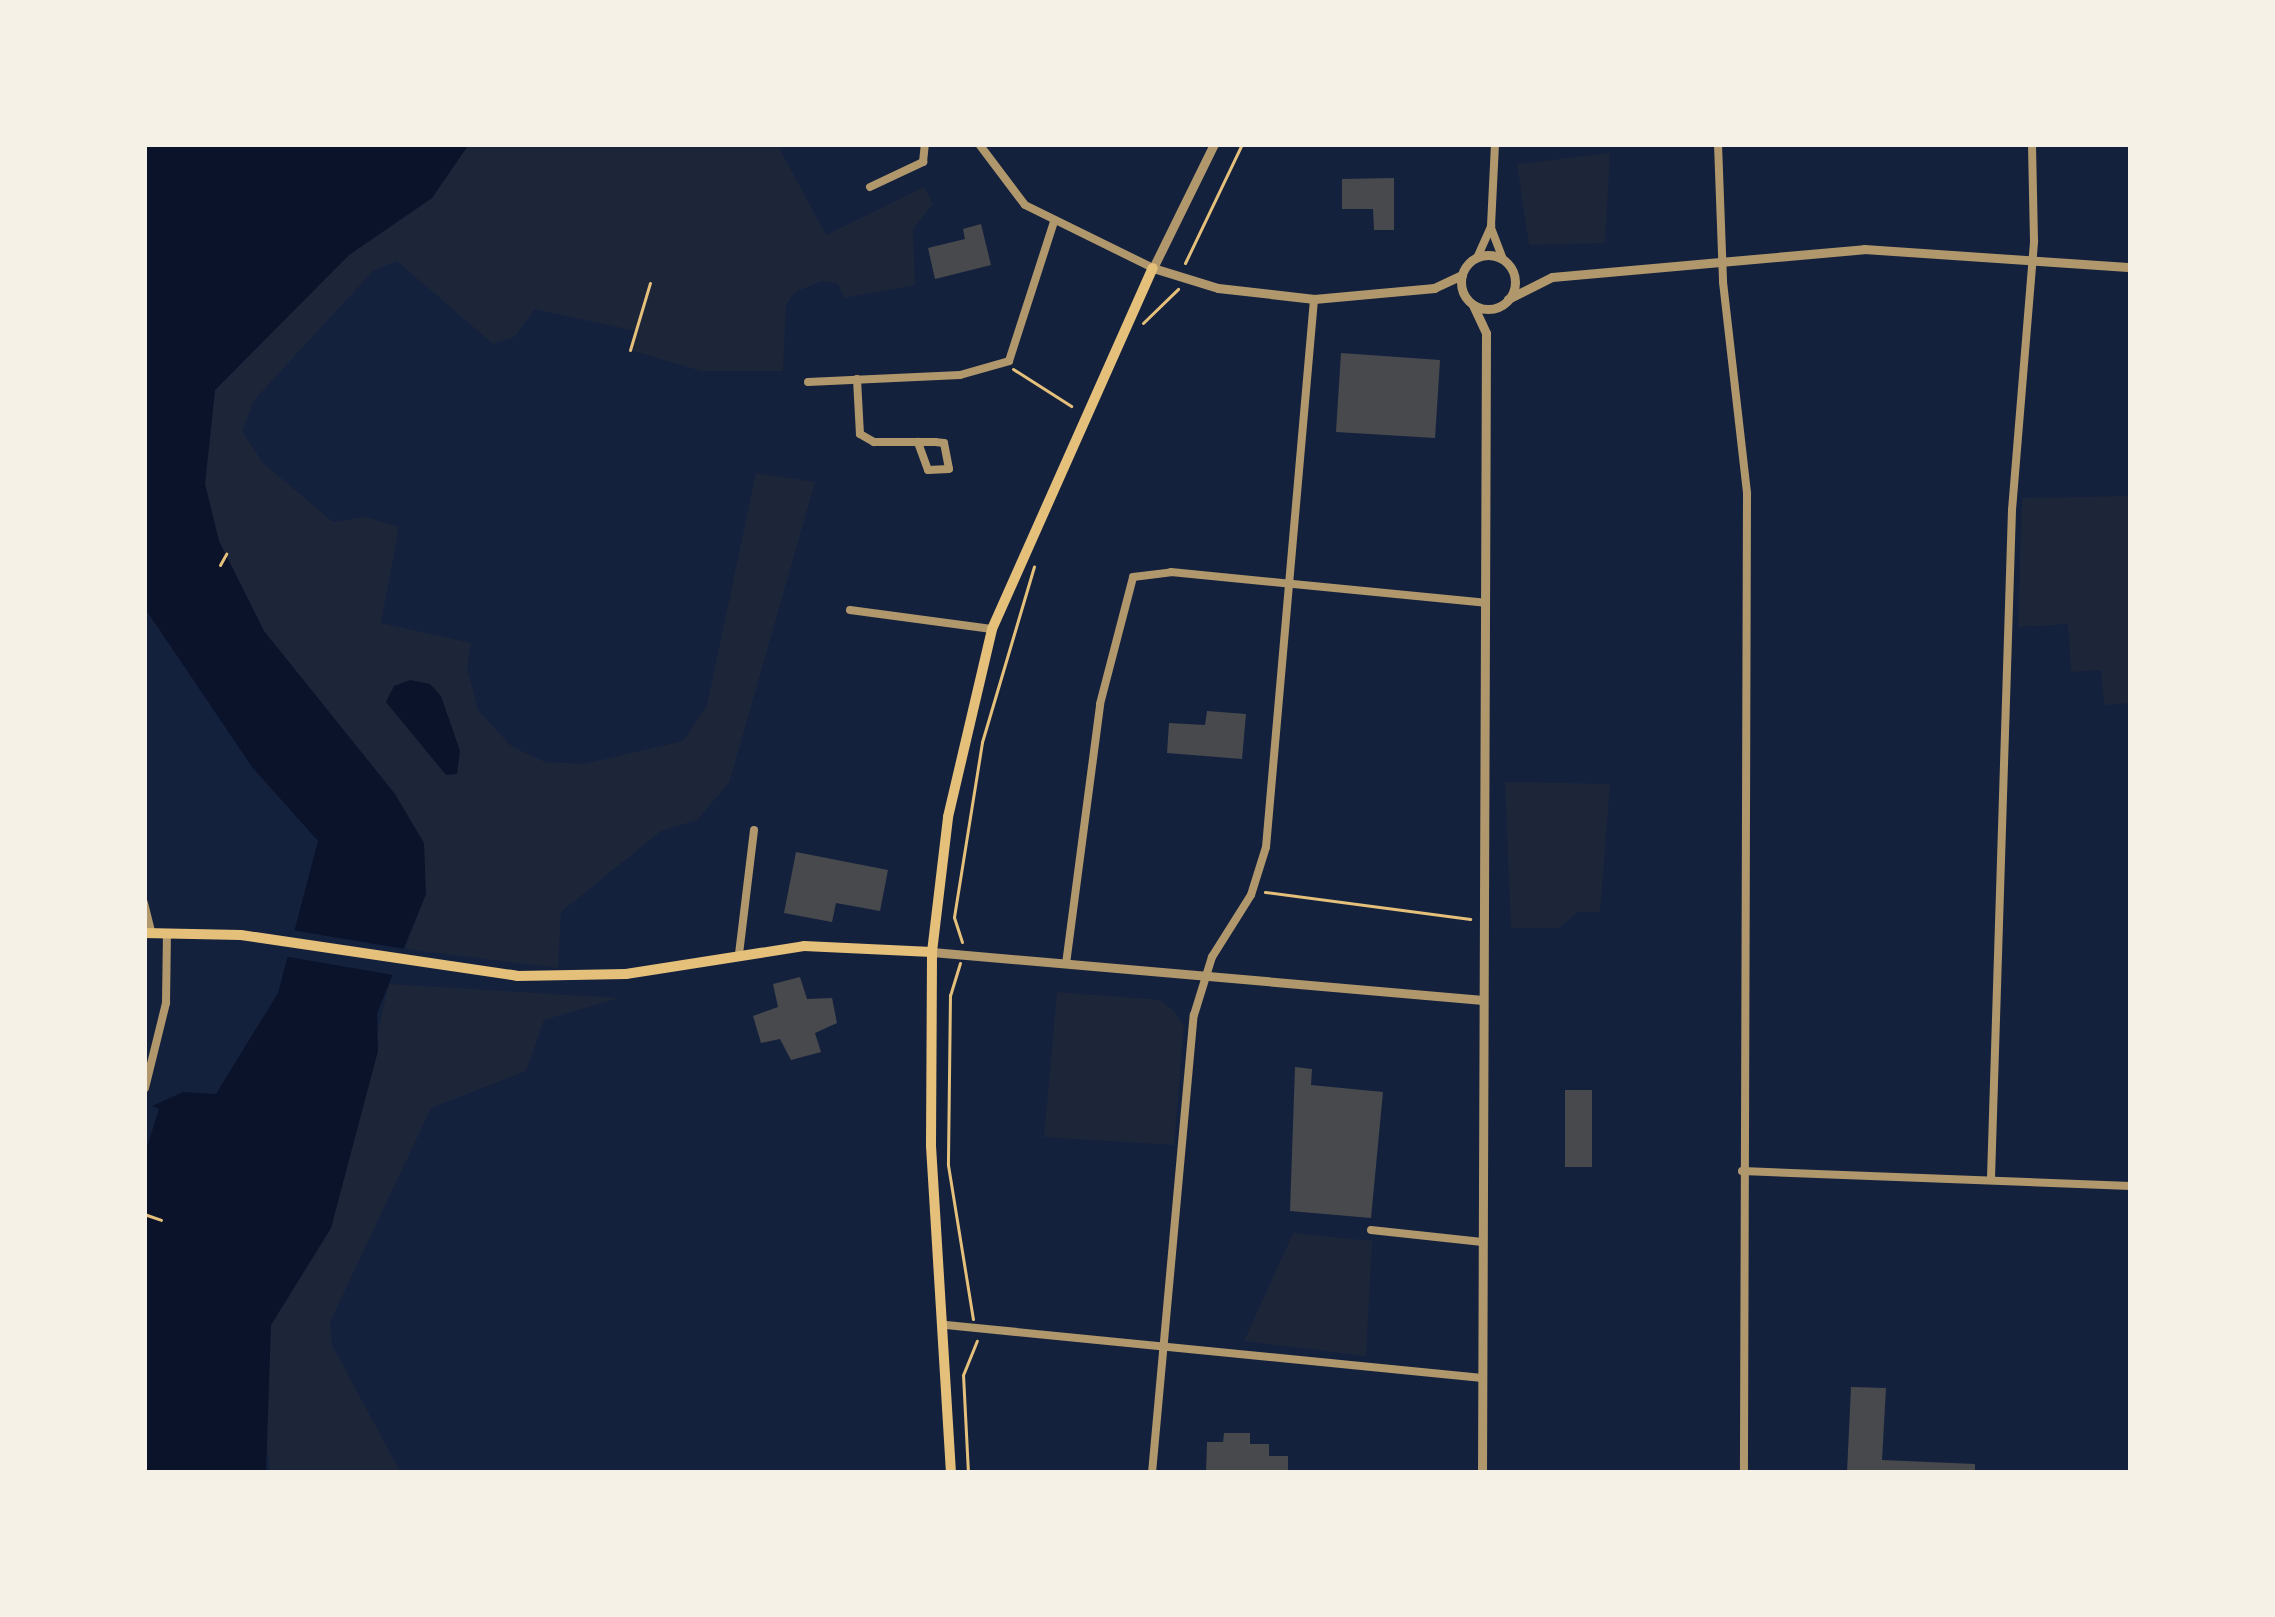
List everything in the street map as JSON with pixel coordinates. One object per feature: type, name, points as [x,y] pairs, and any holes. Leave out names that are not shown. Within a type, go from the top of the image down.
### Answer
[{"type":"main road","points":[[951,1473],[946,1325],[931,1177],[932,952],[956,773],[992,629],[1153,268]]},
{"type":"main road","points":[[147,933],[281,939],[431,965],[584,976],[804,946],[932,952]]},
{"type":"street","points":[[870,187],[923,162],[925,144]]},
{"type":"street","points":[[979,144],[1014,194],[1054,222],[1153,268],[1181,278],[1314,299],[1434,288],[1462,275],[1477,258],[1491,226],[1495,144]]},
{"type":"street","points":[[1153,268],[1214,144]]},
{"type":"street","points":[[1718,144],[1721,259],[1747,494],[1744,1473]]},
{"type":"street","points":[[1991,1178],[2012,510],[2032,261],[2032,144]]},
{"type":"street","points":[[808,382],[960,375],[1009,361],[1054,222]]},
{"type":"street","points":[[1486,333],[1504,302],[1507,264],[1491,226]]},
{"type":"street","points":[[1434,288],[1470,303],[1504,302],[1538,280],[1864,248],[2131,267]]},
{"type":"street","points":[[1477,258],[1507,264],[1538,280]]},
{"type":"street","points":[[1462,275],[1486,333],[1482,1473]]},
{"type":"street","points":[[1152,1473],[1194,1015],[1206,976],[1262,867],[1314,299]]},
{"type":"street","points":[[857,380],[860,434],[918,442],[949,448],[949,469],[928,470],[918,442]]},
{"type":"street","points":[[1066,964],[1100,704],[1124,588],[1146,572],[1485,603]]},
{"type":"street","points":[[850,610],[992,629]]},
{"type":"street","points":[[740,955],[754,830]]},
{"type":"street","points":[[144,903],[147,933]]},
{"type":"street","points":[[145,1088],[166,1003],[167,932]]},
{"type":"street","points":[[932,952],[1483,1000]]},
{"type":"street","points":[[1742,1171],[2131,1186]]},
{"type":"street","points":[[1371,1230],[1482,1242]]},
{"type":"street","points":[[946,1325],[1482,1378]]},
{"type":"path","points":[[1141,327],[1175,298],[1242,144]]},
{"type":"path","points":[[630,350],[650,283]]},
{"type":"path","points":[[1009,361],[1015,374],[1072,406]]},
{"type":"path","points":[[220,565],[226,554]]},
{"type":"path","points":[[968,1473],[963,1375],[975,1326],[948,1165],[950,995],[961,955],[954,916],[982,742],[1036,561]]},
{"type":"path","points":[[1264,892],[1484,920]]},
{"type":"path","points":[[144,1214],[161,1220]]},
{"type":"shaded area","points":[[144,144],[469,144],[432,198],[349,255],[215,390],[205,484],[219,541],[264,631],[395,794],[424,843],[426,894],[377,1013],[378,1051],[331,1228],[271,1325],[266,1473],[144,1473],[144,1156],[159,1109],[152,1106],[183,1092],[216,1094],[278,993],[318,841],[252,767],[144,607]]},
{"type":"shaded area","points":[[469,144],[777,144],[826,235],[924,187],[933,204],[913,229],[915,285],[844,298],[838,284],[822,281],[795,292],[786,305],[783,371],[701,371],[630,350],[635,331],[535,309],[514,337],[493,344],[397,261],[373,271],[254,400],[242,431],[263,463],[333,522],[366,517],[399,527],[381,623],[471,643],[467,668],[478,710],[511,746],[545,762],[584,764],[683,741],[707,705],[756,473],[815,482],[729,783],[697,820],[661,831],[561,912],[558,968],[405,949],[426,894],[395,794],[264,631],[219,541],[205,484],[215,390],[349,255],[432,198]]},
{"type":"shaded area","points":[[1610,153],[1605,243],[1529,245],[1517,164]]},
{"type":"shaded area","points":[[2131,496],[2131,703],[2104,705],[2101,670],[2071,672],[2068,624],[2018,627],[2022,498]]},
{"type":"shaded area","points":[[410,680],[430,684],[441,696],[460,751],[457,774],[446,775],[386,702],[394,686]]},
{"type":"shaded area","points":[[1505,782],[1610,784],[1600,912],[1578,912],[1559,928],[1511,928]]},
{"type":"shaded area","points":[[389,984],[619,998],[544,1020],[526,1071],[431,1108],[330,1322],[332,1345],[401,1473],[270,1473],[263,1410],[271,1325],[331,1228]]},
{"type":"shaded area","points":[[1057,992],[1160,1000],[1174,1011],[1184,1027],[1174,1145],[1044,1137]]},
{"type":"shaded area","points":[[1293,1233],[1372,1241],[1366,1356],[1244,1341]]},
{"type":"pier","points":[[291,930],[411,950],[399,976],[283,956]]},
{"type":"building","points":[[1394,178],[1394,230],[1374,230],[1373,209],[1342,209],[1342,179]]},
{"type":"building","points":[[981,224],[991,265],[935,279],[928,248],[965,239],[963,229]]},
{"type":"building","points":[[1341,353],[1440,360],[1435,438],[1336,432]]},
{"type":"building","points":[[1207,711],[1246,714],[1242,759],[1167,753],[1169,723],[1205,725]]},
{"type":"building","points":[[796,852],[888,870],[880,911],[836,903],[832,922],[784,913]]},
{"type":"building","points":[[800,977],[807,999],[832,998],[837,1023],[815,1033],[821,1052],[791,1060],[780,1039],[761,1043],[753,1016],[778,1007],[773,984]]},
{"type":"building","points":[[1295,1067],[1312,1069],[1311,1085],[1383,1092],[1371,1218],[1290,1211]]},
{"type":"building","points":[[1565,1090],[1592,1090],[1592,1167],[1565,1167]]},
{"type":"building","points":[[1851,1387],[1886,1388],[1882,1460],[1975,1464],[1975,1473],[1847,1473]]},
{"type":"building","points":[[1224,1433],[1250,1433],[1250,1444],[1269,1444],[1269,1456],[1288,1456],[1288,1473],[1206,1473],[1207,1442],[1223,1442]]}]
